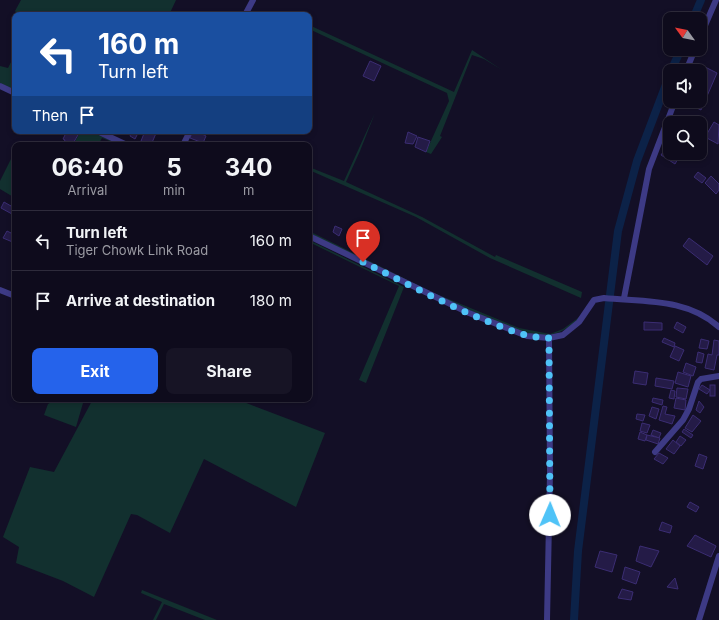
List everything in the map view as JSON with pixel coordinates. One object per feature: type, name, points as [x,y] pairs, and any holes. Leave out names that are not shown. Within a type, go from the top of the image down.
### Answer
[{"type":"street","points":[[247,12],[253,0]]},
{"type":"street","points":[[707,20],[716,0]]},
{"type":"street","points":[[0,86],[12,92]]},
{"type":"street","points":[[624,298],[649,169],[671,108]]},
{"type":"street","points":[[103,134],[121,142]]},
{"type":"street","points":[[312,237],[430,295],[497,325],[527,336],[549,338],[563,335],[573,329],[594,300],[604,298],[624,298],[679,305],[707,318],[719,327]]},
{"type":"street","points":[[0,290],[12,295]]},
{"type":"street","points":[[547,620],[550,473],[549,338]]},
{"type":"street","points":[[655,452],[684,420],[698,382],[701,379],[719,376]]},
{"type":"street","points":[[699,620],[719,556]]},
{"type":"green space","points":[[21,0],[176,0],[170,12],[15,11]]},
{"type":"green space","points":[[312,26],[454,92],[472,50],[502,70],[484,59],[472,55],[440,136],[442,137],[431,154],[426,152],[449,101],[447,93],[312,30]]},
{"type":"green space","points":[[12,60],[12,89],[0,83],[0,66],[8,68]]},
{"type":"green space","points":[[375,113],[346,182],[422,217],[495,257],[496,255],[582,292],[581,298],[490,258],[416,217],[312,171],[312,168],[344,181]]},
{"type":"green space","points":[[79,134],[96,134],[114,142],[102,138],[100,142],[75,142]]},
{"type":"green space","points":[[12,160],[12,196],[0,189],[0,181]]},
{"type":"green space","points":[[312,232],[434,293],[519,328],[550,334],[563,329],[582,315],[570,326],[557,333],[546,335],[530,334],[485,317],[396,276],[312,234]]},
{"type":"green space","points":[[312,241],[404,287],[366,383],[359,380],[399,286],[312,243]]},
{"type":"green space","points":[[52,402],[83,403],[76,427],[44,415],[48,404]]},
{"type":"green space","points":[[91,402],[244,402],[325,433],[296,507],[204,459],[170,533],[137,515],[131,514],[94,597],[63,581],[16,563],[19,547],[3,537],[30,467],[54,472]]},
{"type":"green space","points":[[142,590],[217,620],[205,620],[164,604],[156,620],[153,620],[162,602],[141,593]]},
{"type":"building","points":[[370,61],[381,66],[374,81],[363,76]]},
{"type":"building","points":[[707,68],[717,73],[707,96]]},
{"type":"building","points":[[714,122],[719,125],[718,144],[707,138],[707,134]]},
{"type":"building","points":[[408,132],[417,136],[413,144],[405,143]]},
{"type":"building","points":[[66,134],[78,135],[74,142],[64,142],[65,140],[63,139]]},
{"type":"building","points":[[131,134],[138,134],[135,139],[130,136]]},
{"type":"building","points":[[144,134],[156,134],[152,142],[141,141]]},
{"type":"building","points":[[192,134],[202,134],[206,136],[203,142],[190,138]]},
{"type":"building","points":[[418,137],[430,141],[426,152],[415,147]]},
{"type":"building","points":[[669,160],[677,160],[675,164]]},
{"type":"building","points":[[698,172],[706,178],[702,183],[694,177]]},
{"type":"building","points":[[711,176],[719,184],[719,190],[716,194],[705,183]]},
{"type":"building","points":[[4,202],[11,206],[12,204],[12,214],[1,208]]},
{"type":"building","points":[[335,226],[342,229],[339,236],[333,232]]},
{"type":"building","points":[[7,231],[12,234],[12,242],[3,238]]},
{"type":"building","points":[[689,238],[713,256],[707,265],[683,246]]},
{"type":"building","points":[[644,322],[662,323],[662,330],[644,330]]},
{"type":"building","points":[[677,322],[686,327],[683,333],[674,328]]},
{"type":"building","points":[[664,338],[675,343],[674,347],[662,342]]},
{"type":"building","points":[[701,339],[709,341],[707,349],[699,348]]},
{"type":"building","points":[[714,340],[719,341],[719,355],[717,355],[714,370],[705,368],[708,354],[712,355]]},
{"type":"building","points":[[675,346],[684,350],[679,361],[670,357]]},
{"type":"building","points":[[698,352],[704,354],[702,363],[696,362]]},
{"type":"building","points":[[686,363],[696,367],[693,376],[683,372]]},
{"type":"building","points":[[635,371],[648,373],[646,385],[633,383]]},
{"type":"building","points":[[678,372],[691,376],[688,387],[675,383]]},
{"type":"building","points":[[656,378],[674,381],[672,389],[655,386]]},
{"type":"building","points":[[702,385],[710,390],[707,394],[699,389]]},
{"type":"building","points":[[710,385],[715,385],[715,396],[710,396]]},
{"type":"building","points":[[677,388],[688,389],[686,399],[676,397]]},
{"type":"building","points":[[671,390],[675,391],[674,399],[669,398]]},
{"type":"building","points":[[653,398],[663,400],[662,405],[652,402]]},
{"type":"building","points":[[676,398],[686,400],[685,410],[674,408]]},
{"type":"building","points":[[699,401],[704,407],[700,413],[696,410]]},
{"type":"building","points":[[663,406],[667,407],[665,414],[675,416],[672,424],[659,420]]},
{"type":"building","points":[[652,407],[659,409],[656,419],[649,416]]},
{"type":"building","points":[[637,414],[645,415],[643,421],[636,419]]},
{"type":"building","points":[[693,415],[701,421],[692,432],[685,428]]},
{"type":"building","points":[[642,423],[650,425],[647,433],[640,431]]},
{"type":"building","points":[[684,429],[693,435],[691,438],[682,432]]},
{"type":"building","points":[[653,430],[661,433],[659,438],[651,435]]},
{"type":"building","points":[[640,432],[647,435],[645,441],[638,439]]},
{"type":"building","points":[[647,435],[660,438],[658,444],[646,440]]},
{"type":"building","points":[[680,436],[686,440],[681,446],[676,442]]},
{"type":"building","points":[[673,440],[680,446],[674,454],[666,449]]},
{"type":"building","points":[[659,453],[668,458],[663,464],[654,459]]},
{"type":"building","points":[[699,454],[707,457],[703,469],[695,466]]},
{"type":"building","points":[[690,502],[699,507],[696,512],[687,507]]},
{"type":"building","points":[[662,522],[672,526],[670,533],[659,530]]},
{"type":"building","points":[[695,535],[716,546],[711,557],[687,546]]},
{"type":"building","points":[[640,546],[659,551],[651,567],[636,561]]},
{"type":"building","points":[[600,551],[617,555],[612,572],[595,567]]},
{"type":"building","points":[[625,567],[640,572],[636,584],[622,579]]},
{"type":"building","points":[[675,578],[678,589],[667,587]]},
{"type":"building","points":[[622,589],[633,592],[631,600],[618,598]]},
{"type":"waterway","points":[[696,12],[701,0]]},
{"type":"waterway","points":[[674,64],[678,56]]},
{"type":"waterway","points":[[574,620],[578,551],[618,231],[637,161],[663,92]]},
{"type":"route","points":[[363,262],[469,314],[527,336],[549,338],[550,515]]}]
